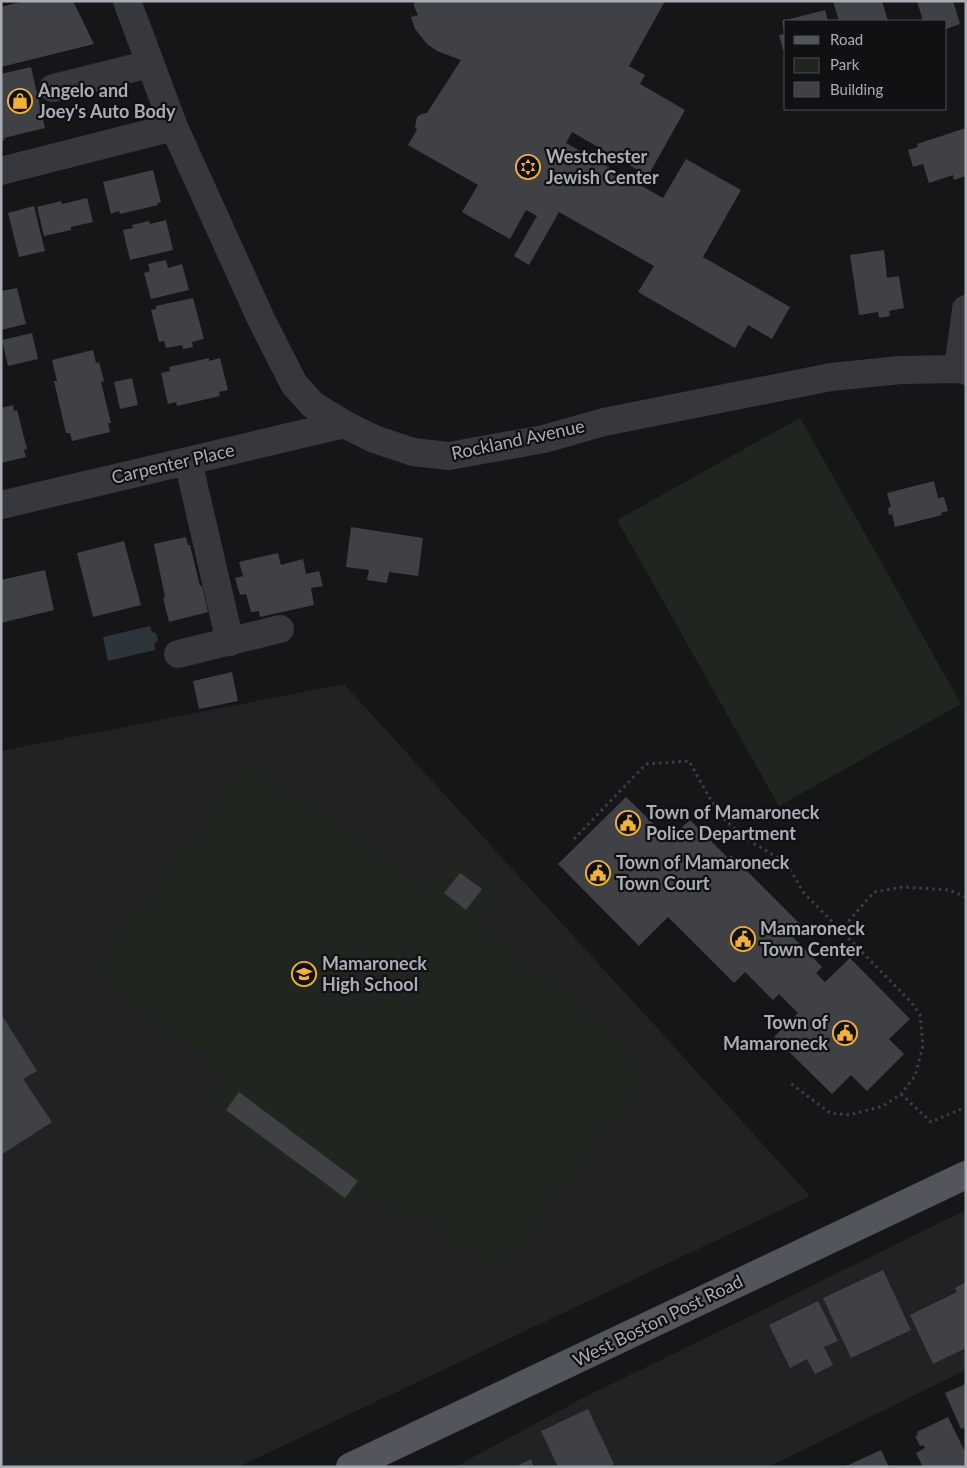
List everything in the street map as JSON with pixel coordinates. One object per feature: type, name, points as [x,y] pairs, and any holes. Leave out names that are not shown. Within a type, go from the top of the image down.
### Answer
[{"type":"main road","name":"West Boston Post Road","points":[[350,1467],[966,1175]]},
{"type":"street","name":"Rockland Avenue","points":[[127,1],[174,127],[260,319],[294,384],[314,405],[344,424],[374,439],[413,452],[449,456],[544,439],[604,422],[831,377],[900,370],[962,370]]},
{"type":"street","points":[[53,88],[150,64]]},
{"type":"street","points":[[1,171],[174,127]]},
{"type":"street","points":[[962,370],[966,309]]},
{"type":"street","name":"Carpenter Place","points":[[1,504],[344,424]]},
{"type":"street","points":[[188,461],[230,642]]},
{"type":"street","points":[[178,654],[280,629]]},
{"type":"path","points":[[574,839],[646,764],[689,760],[709,797],[725,820],[746,839],[787,863],[803,892],[904,995],[920,1015],[923,1046],[915,1076],[901,1094],[883,1106],[849,1115],[830,1113],[789,1082]]},
{"type":"path","points":[[840,931],[874,892],[903,887],[949,890],[966,897]]},
{"type":"path","points":[[901,1094],[932,1122],[966,1107]]},
{"type":"shaded area","points":[[150,626],[152,632],[156,633],[158,640],[154,644],[155,650],[108,661],[103,637]]},
{"type":"shaded area","name":"Mamaroneck High School","points":[[344,684],[810,1196],[238,1467],[1,1467],[1,751]]},
{"type":"shaded area","points":[[966,1210],[966,1370],[768,1467],[455,1467],[583,1398]]},
{"type":"green space","points":[[800,418],[961,704],[779,806],[617,520]]},
{"type":"green space","points":[[244,770],[259,771],[272,777],[429,892],[454,861],[495,892],[471,922],[604,1023],[628,1046],[649,1074],[506,1265],[458,1247],[417,1216],[409,1223],[360,1186],[347,1205],[209,1103],[229,1078],[128,999],[99,963]]},
{"type":"building","points":[[24,1],[73,1],[94,44],[1,67],[1,7]]},
{"type":"building","name":"Westchester Jewish Center","points":[[414,1],[665,1],[629,66],[645,75],[640,84],[685,110],[648,176],[572,132],[566,143],[663,198],[686,159],[741,190],[703,257],[790,307],[772,339],[748,325],[735,348],[638,292],[654,266],[559,212],[529,265],[514,256],[537,216],[526,210],[510,239],[462,212],[478,185],[408,145],[417,130],[415,127],[417,117],[427,113],[461,60],[437,51],[427,44],[415,29],[411,17],[418,15]]},
{"type":"building","points":[[833,1],[882,1],[888,20],[839,20]]},
{"type":"building","points":[[917,1],[953,1],[960,24],[947,29],[947,20],[923,20]]},
{"type":"building","points":[[825,10],[828,20],[786,20]]},
{"type":"building","points":[[784,34],[783,50],[779,35]]},
{"type":"building","name":"Angelo and Joey's Auto Body","points":[[31,67],[45,128],[4,138],[5,140],[1,141],[1,74]]},
{"type":"building","points":[[966,128],[966,176],[954,180],[953,175],[929,183],[923,164],[913,167],[908,150],[918,147],[917,144]]},
{"type":"building","points":[[153,170],[161,202],[157,203],[158,205],[120,214],[119,211],[111,214],[103,182]]},
{"type":"building","points":[[87,198],[93,222],[71,227],[71,230],[44,236],[37,207],[61,201],[62,204]]},
{"type":"building","points":[[34,206],[45,251],[19,257],[8,213]]},
{"type":"building","points":[[166,220],[173,250],[130,260],[123,230],[133,228],[132,225],[149,221],[150,224]]},
{"type":"building","points":[[884,250],[887,278],[899,276],[904,308],[889,311],[890,316],[879,318],[878,312],[859,315],[850,255]]},
{"type":"building","points":[[166,260],[168,268],[182,264],[189,290],[151,299],[144,273],[150,271],[148,264]]},
{"type":"building","points":[[17,288],[26,324],[1,330],[1,291]]},
{"type":"building","points":[[193,298],[204,339],[192,342],[193,347],[183,349],[182,345],[166,348],[164,341],[159,342],[151,310],[156,309],[156,306]]},
{"type":"building","points":[[32,333],[38,359],[8,366],[2,340]]},
{"type":"building","points":[[93,350],[96,363],[99,362],[104,381],[101,382],[111,423],[108,423],[110,432],[72,441],[70,433],[66,433],[54,381],[57,381],[52,360]]},
{"type":"building","points":[[209,358],[209,361],[220,358],[228,390],[219,392],[220,396],[177,406],[176,402],[168,404],[161,373],[170,371],[169,367]]},
{"type":"building","points":[[132,378],[138,405],[120,409],[114,382]]},
{"type":"building","points":[[13,405],[14,411],[17,410],[27,449],[24,450],[26,457],[1,463],[1,408]]},
{"type":"building","points":[[934,481],[938,498],[944,497],[948,511],[941,513],[942,515],[895,527],[892,514],[889,515],[888,508],[891,507],[887,493]]},
{"type":"building","points":[[351,527],[423,538],[418,576],[389,572],[387,583],[367,580],[369,570],[346,567]]},
{"type":"building","points":[[186,537],[188,545],[190,545],[208,612],[169,622],[154,544]]},
{"type":"building","points":[[124,541],[141,605],[93,617],[77,553]]},
{"type":"building","points":[[278,553],[281,565],[303,559],[306,574],[319,571],[323,586],[311,588],[314,605],[260,617],[259,611],[251,612],[246,594],[240,595],[235,578],[243,576],[239,562]]},
{"type":"building","points":[[45,570],[54,610],[1,623],[1,580]]},
{"type":"building","points":[[232,672],[238,701],[199,709],[193,681]]},
{"type":"building","name":"Mamaroneck Town Center","points":[[626,797],[669,839],[690,820],[728,858],[731,855],[799,923],[789,933],[822,967],[816,973],[825,982],[850,958],[910,1019],[889,1039],[904,1054],[867,1091],[851,1075],[832,1094],[774,1037],[798,1013],[779,994],[773,1000],[745,972],[734,983],[668,917],[639,946],[558,864]]},
{"type":"building","points":[[460,873],[482,889],[466,910],[444,893]]},
{"type":"building","points":[[1,1014],[37,1071],[23,1079],[52,1122],[1,1155]]},
{"type":"building","points":[[239,1092],[358,1181],[345,1198],[226,1110]]},
{"type":"building","points":[[883,1270],[911,1330],[851,1358],[823,1298]]},
{"type":"building","points":[[966,1282],[966,1348],[933,1364],[910,1315],[957,1292],[955,1288]]},
{"type":"building","points":[[818,1301],[838,1341],[824,1347],[833,1365],[815,1374],[807,1359],[790,1368],[769,1325]]},
{"type":"building","points":[[966,1384],[966,1427],[961,1429],[945,1393]]},
{"type":"building","points":[[588,1409],[614,1464],[608,1467],[558,1467],[541,1431]]},
{"type":"building","points":[[948,1417],[966,1454],[966,1467],[923,1467],[916,1453],[925,1448],[923,1445],[920,1446],[915,1436],[918,1435],[917,1432]]},
{"type":"building","points":[[881,1450],[889,1467],[844,1467]]},
{"type":"building","points":[[531,1459],[534,1467],[515,1467]]},
{"type":"place","name":"Angelo and Joey's Auto Body","points":[[20,101]]},
{"type":"place","name":"Westchester Jewish Center","points":[[528,167]]},
{"type":"place","name":"Town of Mamaroneck Police Department","points":[[628,823]]},
{"type":"place","name":"Town of Mamaroneck Town Court","points":[[598,873]]},
{"type":"place","name":"Mamaroneck Town Center","points":[[743,939]]},
{"type":"place","name":"Mamaroneck High School","points":[[304,974]]},
{"type":"place","name":"Town of Mamaroneck","points":[[845,1033]]}]
